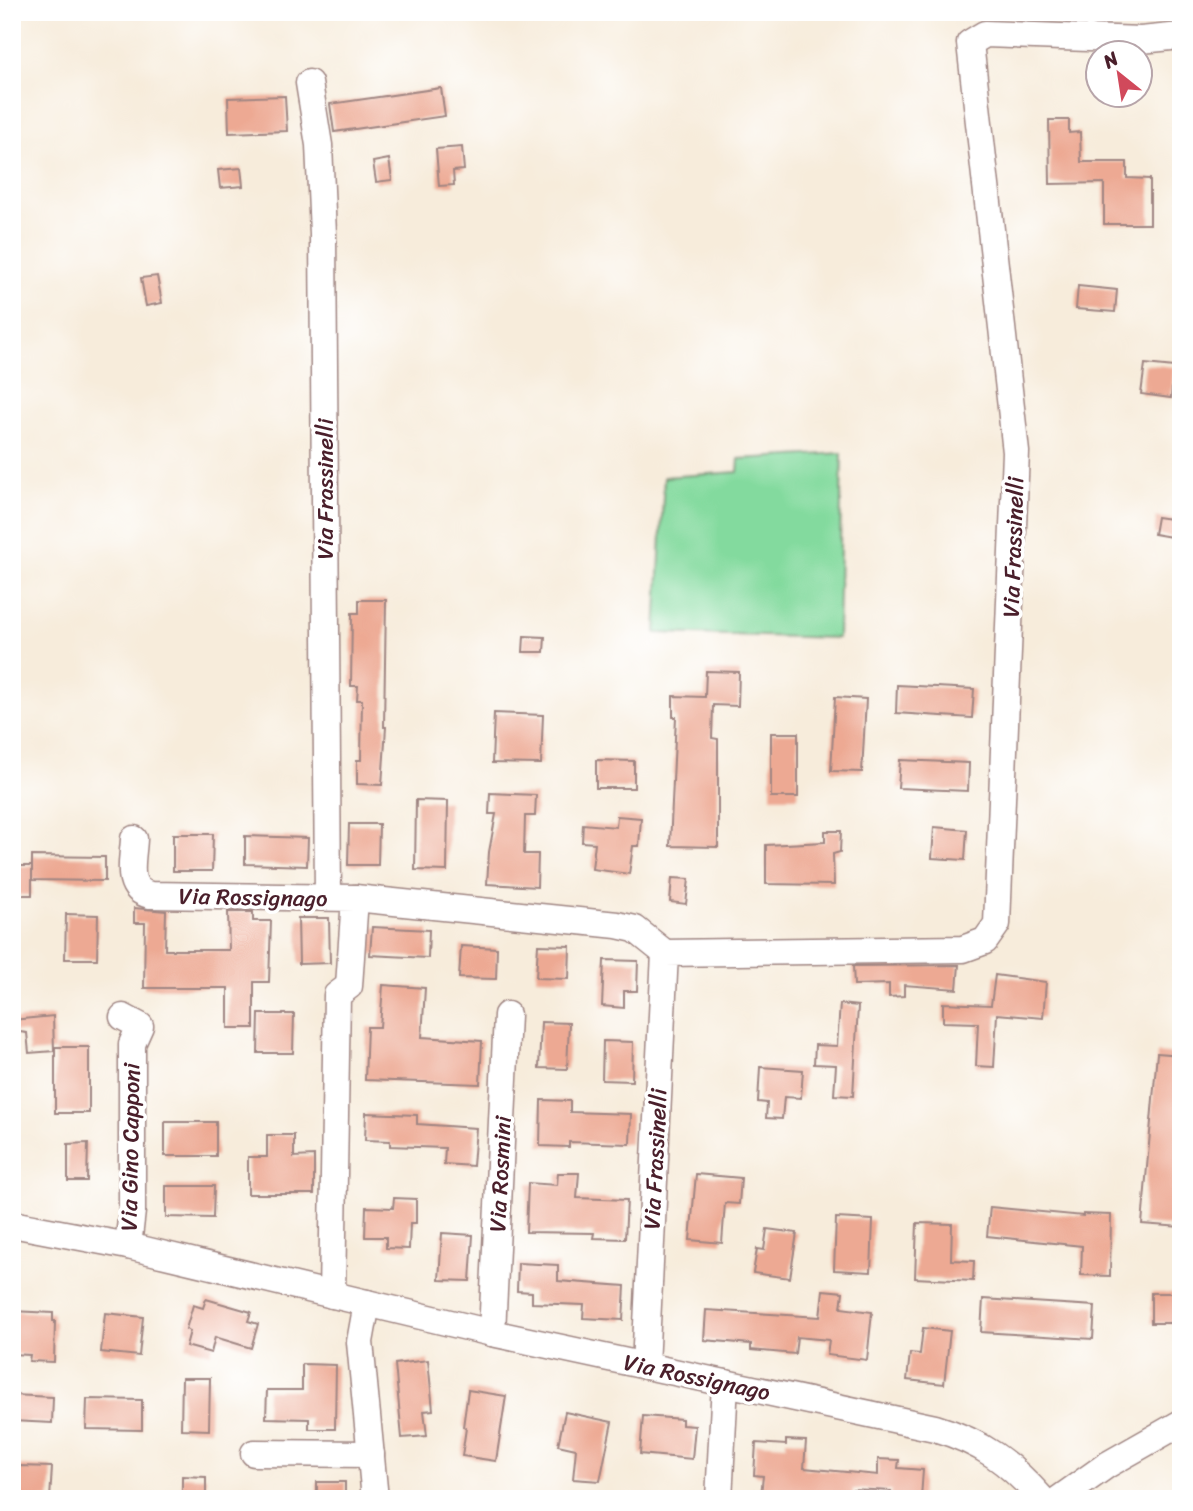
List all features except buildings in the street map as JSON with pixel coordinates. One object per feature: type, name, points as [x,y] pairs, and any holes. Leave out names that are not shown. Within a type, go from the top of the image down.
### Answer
[{"type":"street","name":"Via Frassinelli","points":[[645,1366],[665,953],[964,949],[985,941],[997,925],[1016,453],[970,43],[985,34],[1141,40],[1181,36]]},
{"type":"street","name":"Via Frassinelli","points":[[309,82],[318,145],[323,234],[328,897]]},
{"type":"street","name":"Via Rossignago","points":[[134,839],[134,885],[140,892],[150,895],[355,898],[349,986],[337,995],[332,1295]]},
{"type":"street","points":[[355,898],[617,925],[635,929],[665,953]]},
{"type":"street","name":"Via Rosmini","points":[[492,1333],[507,1016]]},
{"type":"street","name":"Via Gino Capponi","points":[[123,1017],[140,1026],[132,1044],[131,1211],[128,1246]]},
{"type":"street","name":"Via Rossignago","points":[[12,1224],[128,1246],[492,1333],[903,1420],[961,1436],[987,1448],[1019,1473],[1042,1499]]},
{"type":"street","points":[[367,1303],[360,1342],[375,1499]]},
{"type":"street","points":[[719,1499],[726,1384]]},
{"type":"street","points":[[1059,1499],[1107,1465],[1181,1423]]},
{"type":"street","points":[[254,1452],[371,1454]]},
{"type":"green space","points":[[842,453],[838,638],[656,633],[664,477],[738,472],[739,459]]}]
